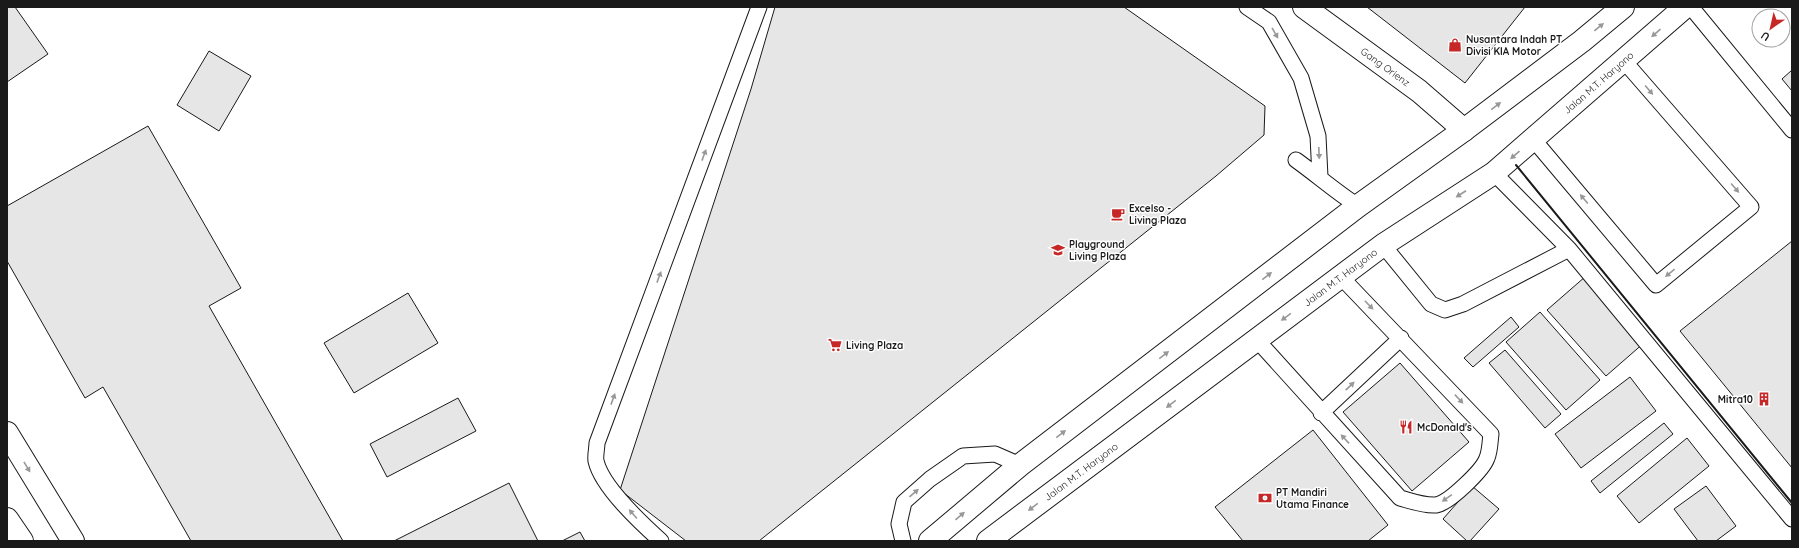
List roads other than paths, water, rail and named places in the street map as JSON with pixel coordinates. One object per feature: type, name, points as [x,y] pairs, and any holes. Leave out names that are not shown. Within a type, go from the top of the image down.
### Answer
[{"type":"main road","name":"Gang Orienz","points":[[1304,7],[1419,91],[1464,130]]},
{"type":"main road","points":[[930,541],[1020,465],[1358,206],[1464,130],[1582,41],[1623,7]]},
{"type":"main road","name":"Jalan M.T. Haryono","points":[[988,541],[1383,245],[1494,173],[1685,7]]},
{"type":"main road","points":[[7,433],[73,541]]},
{"type":"main road","points":[[7,519],[22,541]]},
{"type":"lane","points":[[661,541],[636,518],[602,478],[596,460],[597,442],[759,7]]},
{"type":"lane","points":[[1247,7],[1269,22],[1301,78],[1318,136],[1320,177]]},
{"type":"lane","points":[[1691,7],[1792,130]]},
{"type":"lane","points":[[1533,139],[1656,284],[1751,207],[1624,61]]},
{"type":"lane","points":[[1296,160],[1320,177],[1338,194],[1358,206]]},
{"type":"lane","points":[[1494,173],[1569,249],[1792,519]]},
{"type":"lane","points":[[1383,245],[1431,304],[1445,310],[1463,304],[1569,249]]},
{"type":"lane","points":[[1256,339],[1321,413],[1400,498],[1418,503],[1438,504],[1474,476],[1487,459],[1491,434],[1402,338],[1342,277]]},
{"type":"lane","points":[[1321,413],[1402,338]]},
{"type":"lane","points":[[903,541],[899,524],[904,502],[930,479],[963,456],[995,454],[1020,465]]},
{"type":"place","name":"Nusantara Indah PT Divisi KIA Motor","points":[[1455,45]]},
{"type":"place","name":"Excelso - Living Plaza","points":[[1118,214]]},
{"type":"place","name":"Playground Living Plaza","points":[[1058,250]]},
{"type":"place","name":"Living Plaza","points":[[835,345]]},
{"type":"place","name":"Mitra10","points":[[1764,399]]},
{"type":"place","name":"McDonald's","points":[[1406,427]]},
{"type":"place","name":"PT Mandiri Utama Finance","points":[[1265,498]]}]
